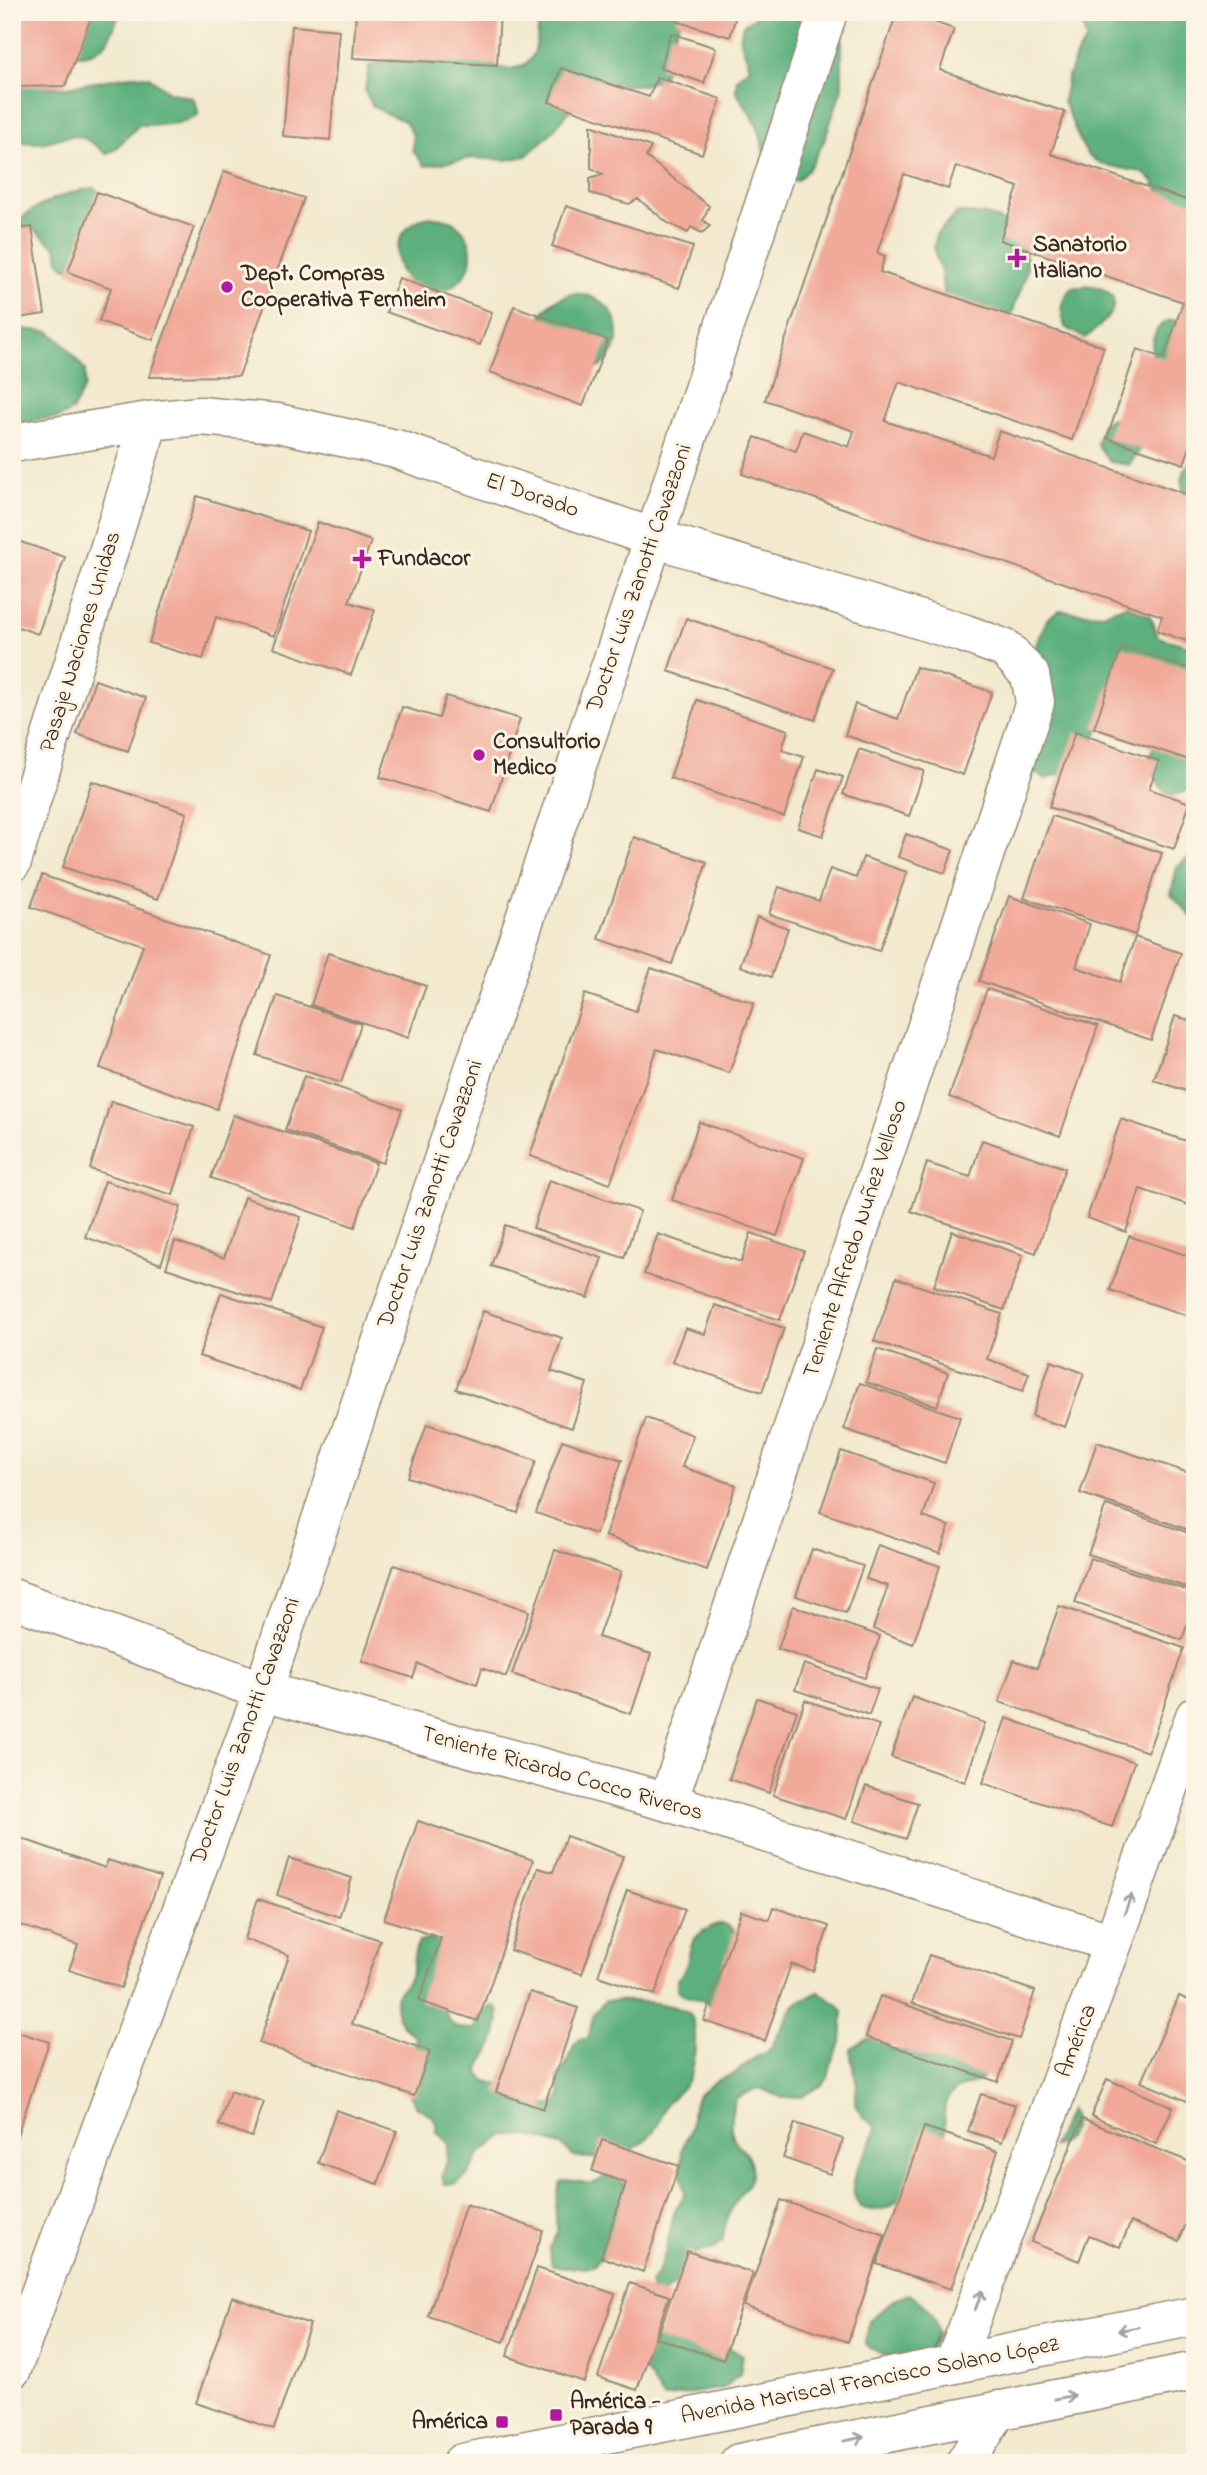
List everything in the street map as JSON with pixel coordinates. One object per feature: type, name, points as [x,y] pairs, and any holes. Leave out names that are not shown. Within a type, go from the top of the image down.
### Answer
[{"type":"main road","name":"Doctor Luis Zanotti Cavazzoni","points":[[12,2369],[263,1690],[654,538],[828,12]]},
{"type":"main road","name":"El Dorado","points":[[12,443],[149,421],[200,416],[278,422],[396,449],[654,538],[963,632],[1006,649],[1030,675]]},
{"type":"main road","name":"Pasaje Naciones Unidas","points":[[12,862],[149,421]]},
{"type":"main road","name":"Teniente Alfredo Nuñez Velloso","points":[[668,1802],[1035,702],[1030,675]]},
{"type":"main road","name":"Teniente Ricardo Cocco Riveros","points":[[12,1598],[263,1690],[668,1802],[1114,1944]]},
{"type":"main road","name":"América","points":[[954,2364],[1114,1944],[1195,1716]]},
{"type":"main road","name":"Avenida Mariscal Francisco Solano López","points":[[462,2463],[1195,2316]]},
{"type":"main road","points":[[739,2463],[1195,2371]]},
{"type":"main road","points":[[965,2463],[998,2410]]},
{"type":"green space","points":[[50,12],[120,12],[110,37],[101,48],[75,55]]},
{"type":"green space","points":[[541,12],[683,12],[663,76],[644,85],[608,81],[590,86],[549,135],[526,156],[507,160],[472,158],[425,166],[413,151],[413,135],[405,121],[372,105],[365,91],[369,66],[406,58],[446,54],[475,58],[506,69],[522,66],[529,61],[535,50]]},
{"type":"green space","points":[[763,12],[828,12],[842,37],[842,88],[824,141],[808,170],[796,181],[765,166],[757,126],[736,92],[737,78],[750,67],[740,39],[743,25]]},
{"type":"green space","points":[[1075,12],[1195,12],[1195,206],[1160,192],[1153,181],[1142,172],[1101,164],[1088,155],[1063,101],[1068,76],[1078,52],[1087,41],[1079,13]]},
{"type":"green space","points":[[135,75],[149,77],[169,92],[193,98],[198,115],[177,123],[139,125],[114,150],[106,154],[82,137],[65,137],[37,143],[24,142],[12,125],[12,82],[61,88]]},
{"type":"green space","points":[[94,188],[102,195],[77,267],[66,268],[59,260],[57,248],[36,231],[25,230],[19,221],[34,209],[54,199]]},
{"type":"green space","points":[[957,213],[984,215],[1000,220],[1012,231],[1025,251],[1027,271],[1013,312],[1004,318],[953,301],[943,291],[941,272],[934,250],[936,235]]},
{"type":"green space","points":[[434,217],[455,223],[465,233],[471,254],[465,275],[455,285],[434,291],[413,285],[403,275],[397,254],[403,233],[413,223]]},
{"type":"green space","points":[[1094,286],[1106,291],[1114,304],[1107,318],[1085,338],[1065,327],[1062,307],[1071,288]]},
{"type":"green space","points":[[575,293],[592,297],[605,305],[614,316],[618,329],[612,354],[601,366],[586,374],[536,326],[551,304]]},
{"type":"green space","points":[[1171,320],[1186,323],[1180,365],[1154,358],[1154,335],[1160,326]]},
{"type":"green space","points":[[15,328],[50,332],[63,343],[85,370],[85,386],[72,411],[58,418],[12,426],[12,330]]},
{"type":"green space","points":[[1110,419],[1124,420],[1142,447],[1129,465],[1110,462],[1097,444],[1102,425]]},
{"type":"green space","points":[[1195,455],[1195,510],[1187,507],[1182,480]]},
{"type":"green space","points":[[1126,605],[1150,616],[1158,637],[1189,646],[1195,651],[1195,674],[1100,728],[1081,765],[1046,779],[1033,772],[1027,751],[1030,666],[1038,639],[1048,618],[1060,611],[1102,614]]},
{"type":"green space","points":[[1166,733],[1195,759],[1195,787],[1176,794],[1164,791],[1148,764],[1152,750]]},
{"type":"green space","points":[[1195,852],[1195,921],[1171,894],[1177,867]]},
{"type":"green space","points":[[718,1924],[730,1927],[741,1945],[716,2010],[702,2000],[683,1995],[677,1990],[677,1980],[687,1964],[692,1943],[697,1936]]},
{"type":"green space","points":[[430,1939],[449,1944],[444,2007],[451,2023],[459,2028],[474,2029],[490,2007],[495,2006],[499,2013],[495,2039],[479,2074],[486,2081],[511,2088],[549,2106],[557,2102],[561,2095],[557,2078],[574,2045],[579,2039],[588,2039],[594,2013],[605,2001],[636,2001],[672,2006],[689,2014],[695,2036],[694,2057],[688,2081],[665,2106],[651,2133],[639,2145],[622,2154],[598,2158],[574,2157],[561,2145],[529,2136],[504,2135],[480,2153],[469,2174],[455,2184],[445,2184],[442,2176],[449,2144],[437,2132],[436,2122],[431,2115],[417,2107],[404,2084],[416,2039],[400,2021],[395,2005],[396,1997],[411,1974],[414,1953],[419,1942]]},
{"type":"green space","points":[[819,1992],[838,2005],[843,2012],[841,2043],[832,2060],[828,2078],[822,2085],[803,2096],[783,2098],[762,2089],[736,2098],[731,2127],[736,2141],[750,2162],[749,2182],[729,2213],[723,2240],[714,2249],[693,2253],[677,2282],[660,2296],[652,2295],[651,2283],[663,2259],[675,2211],[685,2194],[681,2173],[682,2149],[691,2129],[693,2107],[698,2095],[716,2081],[734,2074],[754,2058],[764,2054],[771,2048],[793,2007]]},
{"type":"green space","points":[[873,2038],[885,2042],[889,2049],[899,2051],[981,2054],[983,2078],[950,2095],[944,2110],[946,2138],[942,2148],[891,2206],[876,2210],[860,2207],[854,2196],[853,2185],[876,2127],[863,2117],[855,2102],[857,2085],[851,2049],[865,2039]]},
{"type":"green space","points":[[1070,2108],[1074,2120],[1071,2132],[1064,2141],[1052,2147]]},
{"type":"green space","points":[[605,2176],[619,2179],[627,2188],[608,2257],[599,2259],[593,2266],[563,2268],[552,2265],[549,2249],[558,2231],[556,2206],[561,2182],[594,2183]]},
{"type":"green space","points":[[909,2294],[928,2310],[939,2333],[923,2360],[893,2357],[866,2345],[869,2321],[893,2300]]},
{"type":"green space","points":[[663,2332],[715,2341],[743,2355],[740,2374],[723,2388],[663,2398],[644,2370],[649,2347]]},
{"type":"building","points":[[12,12],[93,12],[65,86],[12,87]]},
{"type":"building","points":[[356,12],[500,12],[497,65],[353,58]]},
{"type":"building","points":[[679,12],[737,12],[730,37],[676,21]]},
{"type":"building","name":"Sanatorio Italiano","points":[[897,12],[905,12],[954,29],[940,70],[1065,112],[1051,154],[1195,203],[1195,433],[1184,464],[1107,438],[1137,349],[1164,358],[1183,302],[1000,240],[1018,187],[956,166],[948,189],[904,174],[877,253],[885,256],[880,272],[1104,347],[1072,440],[899,382],[885,421],[991,456],[999,431],[1195,497],[1195,644],[1157,631],[1162,616],[742,474],[755,437],[796,451],[803,431],[849,447],[854,431],[765,400]]},
{"type":"building","points":[[292,26],[339,30],[330,140],[283,136]]},
{"type":"building","points":[[671,33],[716,48],[704,83],[660,68]]},
{"type":"building","points":[[561,68],[649,97],[657,77],[721,99],[702,154],[549,102]]},
{"type":"building","points":[[591,125],[651,147],[646,157],[709,206],[703,220],[710,226],[702,233],[691,227],[688,233],[668,223],[638,199],[629,204],[590,193],[590,178],[603,174],[591,168]]},
{"type":"building","name":"Dept. Compras Cooperativa Fernheim","points":[[224,171],[304,198],[239,376],[149,377]]},
{"type":"building","points":[[97,192],[194,227],[153,340],[99,321],[111,288],[68,272]]},
{"type":"building","points":[[566,206],[693,247],[679,288],[552,246]]},
{"type":"building","points":[[32,227],[45,314],[12,319],[12,230]]},
{"type":"building","points":[[399,278],[492,312],[480,345],[386,312]]},
{"type":"building","points":[[514,306],[608,340],[583,406],[490,372]]},
{"type":"building","points":[[197,496],[308,531],[274,636],[216,617],[203,659],[149,643]]},
{"type":"building","points":[[318,522],[371,541],[349,602],[375,610],[351,675],[273,648]]},
{"type":"building","points":[[12,539],[65,557],[38,634],[12,625]]},
{"type":"building","points":[[686,618],[833,668],[815,720],[668,671]]},
{"type":"building","points":[[1122,646],[1195,671],[1195,762],[1094,728]]},
{"type":"building","points":[[916,667],[992,692],[963,775],[845,735],[855,704],[898,719]]},
{"type":"building","points":[[95,680],[146,698],[128,751],[77,734]]},
{"type":"building","points":[[446,696],[520,719],[491,812],[380,777],[402,707],[439,718]]},
{"type":"building","points":[[697,700],[788,730],[782,750],[804,757],[784,817],[670,778]]},
{"type":"building","points":[[1075,732],[1159,761],[1149,789],[1190,803],[1174,849],[1049,807]]},
{"type":"building","points":[[859,749],[924,771],[909,816],[843,794]]},
{"type":"building","points":[[818,769],[843,777],[823,836],[798,828]]},
{"type":"building","points":[[92,781],[187,813],[158,899],[63,867]]},
{"type":"building","points":[[1052,816],[1162,853],[1135,935],[1024,898]]},
{"type":"building","points":[[906,834],[953,850],[945,873],[898,857]]},
{"type":"building","points":[[634,837],[707,862],[672,964],[599,939]]},
{"type":"building","points":[[863,857],[907,872],[879,951],[769,914],[779,887],[819,901],[830,869],[856,878]]},
{"type":"building","points":[[42,875],[271,955],[217,1109],[100,1068],[143,945],[31,907]]},
{"type":"building","points":[[1009,896],[1090,924],[1076,967],[1120,982],[1135,937],[1181,953],[1151,1040],[979,981]]},
{"type":"building","points":[[757,917],[788,928],[771,977],[740,966]]},
{"type":"building","points":[[328,953],[426,986],[408,1038],[311,1005]]},
{"type":"building","points":[[651,968],[754,1003],[729,1073],[657,1049],[610,1184],[530,1156],[585,994],[636,1011]]},
{"type":"building","points":[[987,989],[1098,1026],[1060,1136],[949,1097]]},
{"type":"building","points":[[277,996],[361,1024],[341,1083],[257,1055]]},
{"type":"building","points":[[1175,1016],[1195,1022],[1195,1094],[1154,1080]]},
{"type":"building","points":[[304,1076],[402,1109],[383,1163],[285,1130]]},
{"type":"building","points":[[111,1101],[194,1127],[173,1195],[90,1169]]},
{"type":"building","points":[[233,1115],[376,1163],[355,1227],[211,1178]]},
{"type":"building","points":[[1121,1119],[1195,1144],[1195,1207],[1140,1189],[1126,1232],[1087,1218]]},
{"type":"building","points":[[699,1122],[804,1158],[777,1236],[672,1200]]},
{"type":"building","points":[[982,1140],[1065,1168],[1036,1253],[911,1211],[927,1163],[970,1177]]},
{"type":"building","points":[[549,1180],[640,1211],[624,1258],[533,1228]]},
{"type":"building","points":[[105,1181],[181,1207],[161,1264],[85,1237]]},
{"type":"building","points":[[244,1197],[301,1217],[272,1303],[166,1268],[175,1241],[224,1258]]},
{"type":"building","points":[[505,1225],[602,1258],[588,1298],[491,1266]]},
{"type":"building","points":[[952,1231],[1023,1255],[1004,1310],[934,1286]]},
{"type":"building","points":[[751,1233],[804,1251],[780,1320],[644,1274],[658,1234],[741,1262]]},
{"type":"building","points":[[1129,1236],[1195,1258],[1195,1318],[1110,1290]]},
{"type":"building","points":[[896,1278],[1002,1314],[987,1359],[1029,1373],[1023,1391],[874,1341]]},
{"type":"building","points":[[221,1293],[322,1327],[300,1390],[199,1356]]},
{"type":"building","points":[[715,1305],[784,1328],[762,1392],[672,1362],[685,1328],[705,1334]]},
{"type":"building","points":[[483,1311],[562,1338],[551,1371],[587,1383],[572,1428],[456,1389]]},
{"type":"building","points":[[877,1349],[948,1373],[937,1406],[866,1382]]},
{"type":"building","points":[[1051,1361],[1084,1373],[1065,1427],[1032,1416]]},
{"type":"building","points":[[860,1383],[960,1417],[945,1463],[844,1429]]},
{"type":"building","points":[[646,1418],[693,1435],[682,1467],[736,1485],[707,1570],[605,1536]]},
{"type":"building","points":[[427,1424],[536,1461],[518,1513],[408,1477]]},
{"type":"building","points":[[562,1440],[622,1460],[596,1534],[536,1513]]},
{"type":"building","points":[[1097,1442],[1195,1475],[1195,1532],[1080,1493]]},
{"type":"building","points":[[841,1451],[934,1483],[923,1517],[949,1526],[940,1553],[820,1512]]},
{"type":"building","points":[[1106,1505],[1195,1535],[1194,1590],[1088,1554]]},
{"type":"building","points":[[878,1545],[940,1566],[913,1644],[873,1629],[888,1586],[866,1579]]},
{"type":"building","points":[[812,1549],[863,1566],[846,1613],[796,1596]]},
{"type":"building","points":[[555,1550],[621,1572],[598,1637],[651,1654],[631,1714],[512,1674]]},
{"type":"building","points":[[1090,1558],[1195,1593],[1195,1601],[1182,1640],[1075,1603]]},
{"type":"building","points":[[394,1565],[529,1611],[506,1677],[482,1668],[477,1684],[418,1664],[413,1678],[362,1661]]},
{"type":"building","points":[[793,1606],[880,1636],[865,1678],[778,1649]]},
{"type":"building","points":[[1059,1606],[1184,1648],[1148,1752],[999,1702],[1014,1660],[1037,1668]]},
{"type":"building","points":[[804,1664],[878,1689],[869,1715],[795,1690]]},
{"type":"building","points":[[912,1697],[985,1723],[965,1782],[891,1757]]},
{"type":"building","points":[[757,1698],[797,1711],[769,1793],[729,1779]]},
{"type":"building","points":[[805,1700],[879,1725],[846,1819],[773,1795]]},
{"type":"building","points":[[1006,1718],[1134,1762],[1112,1827],[983,1783]]},
{"type":"building","points":[[866,1786],[918,1803],[906,1839],[854,1821]]},
{"type":"building","points":[[418,1821],[533,1860],[478,2021],[419,2001],[441,1938],[384,1919]]},
{"type":"building","points":[[12,1835],[105,1868],[108,1860],[160,1877],[121,1988],[69,1970],[78,1945],[14,1923],[19,1908],[12,1906]]},
{"type":"building","points":[[566,1836],[623,1856],[582,1974],[510,1950],[538,1868],[553,1872]]},
{"type":"building","points":[[289,1858],[352,1878],[339,1917],[277,1895]]},
{"type":"building","points":[[627,1890],[685,1909],[655,1995],[598,1976]]},
{"type":"building","points":[[258,1899],[380,1940],[352,2024],[430,2051],[414,2096],[259,2043],[289,1955],[244,1939]]},
{"type":"building","points":[[773,1907],[829,1926],[813,1971],[791,1964],[765,2041],[704,2021],[741,1911],[769,1920]]},
{"type":"building","points":[[929,1955],[1035,1991],[1019,2039],[912,2003]]},
{"type":"building","points":[[530,1992],[578,2008],[543,2109],[496,2092]]},
{"type":"building","points":[[880,1996],[1012,2041],[998,2082],[866,2037]]},
{"type":"building","points":[[1179,1996],[1195,2003],[1194,2104],[1141,2082]]},
{"type":"building","points":[[12,2030],[49,2042],[13,2147],[12,2147]]},
{"type":"building","points":[[1107,2079],[1173,2107],[1156,2144],[1091,2116]]},
{"type":"building","points":[[230,2091],[264,2102],[252,2137],[219,2125]]},
{"type":"building","points":[[981,2094],[1015,2105],[1002,2142],[968,2131]]},
{"type":"building","points":[[336,2110],[397,2131],[378,2184],[318,2163]]},
{"type":"building","points":[[1082,2119],[1195,2164],[1195,2202],[1179,2241],[1131,2222],[1120,2247],[1089,2235],[1079,2261],[1031,2242]]},
{"type":"building","points":[[795,2123],[843,2139],[830,2174],[783,2158]]},
{"type":"building","points":[[924,2127],[998,2151],[951,2289],[877,2264]]},
{"type":"building","points":[[602,2140],[679,2166],[643,2272],[601,2257],[626,2183],[592,2171]]},
{"type":"building","points":[[781,2200],[885,2235],[848,2342],[744,2306]]},
{"type":"building","points":[[466,2204],[543,2231],[504,2342],[428,2316]]},
{"type":"building","points":[[687,2251],[753,2273],[723,2360],[657,2338]]},
{"type":"building","points":[[537,2268],[615,2294],[584,2382],[507,2356]]},
{"type":"building","points":[[630,2283],[669,2296],[637,2390],[598,2377]]},
{"type":"building","points":[[232,2297],[310,2324],[274,2429],[196,2403]]},
{"type":"place","name":"Sanatorio Italiano","points":[[1017,258]]},
{"type":"place","name":"Dept. Compras Cooperativa Fernheim","points":[[227,287]]},
{"type":"place","name":"Fundacor","points":[[362,559]]},
{"type":"place","name":"Consultorio Medico","points":[[479,755]]},
{"type":"place","name":"América - Parada 9","points":[[556,2415]]},
{"type":"place","name":"América","points":[[502,2422]]}]
